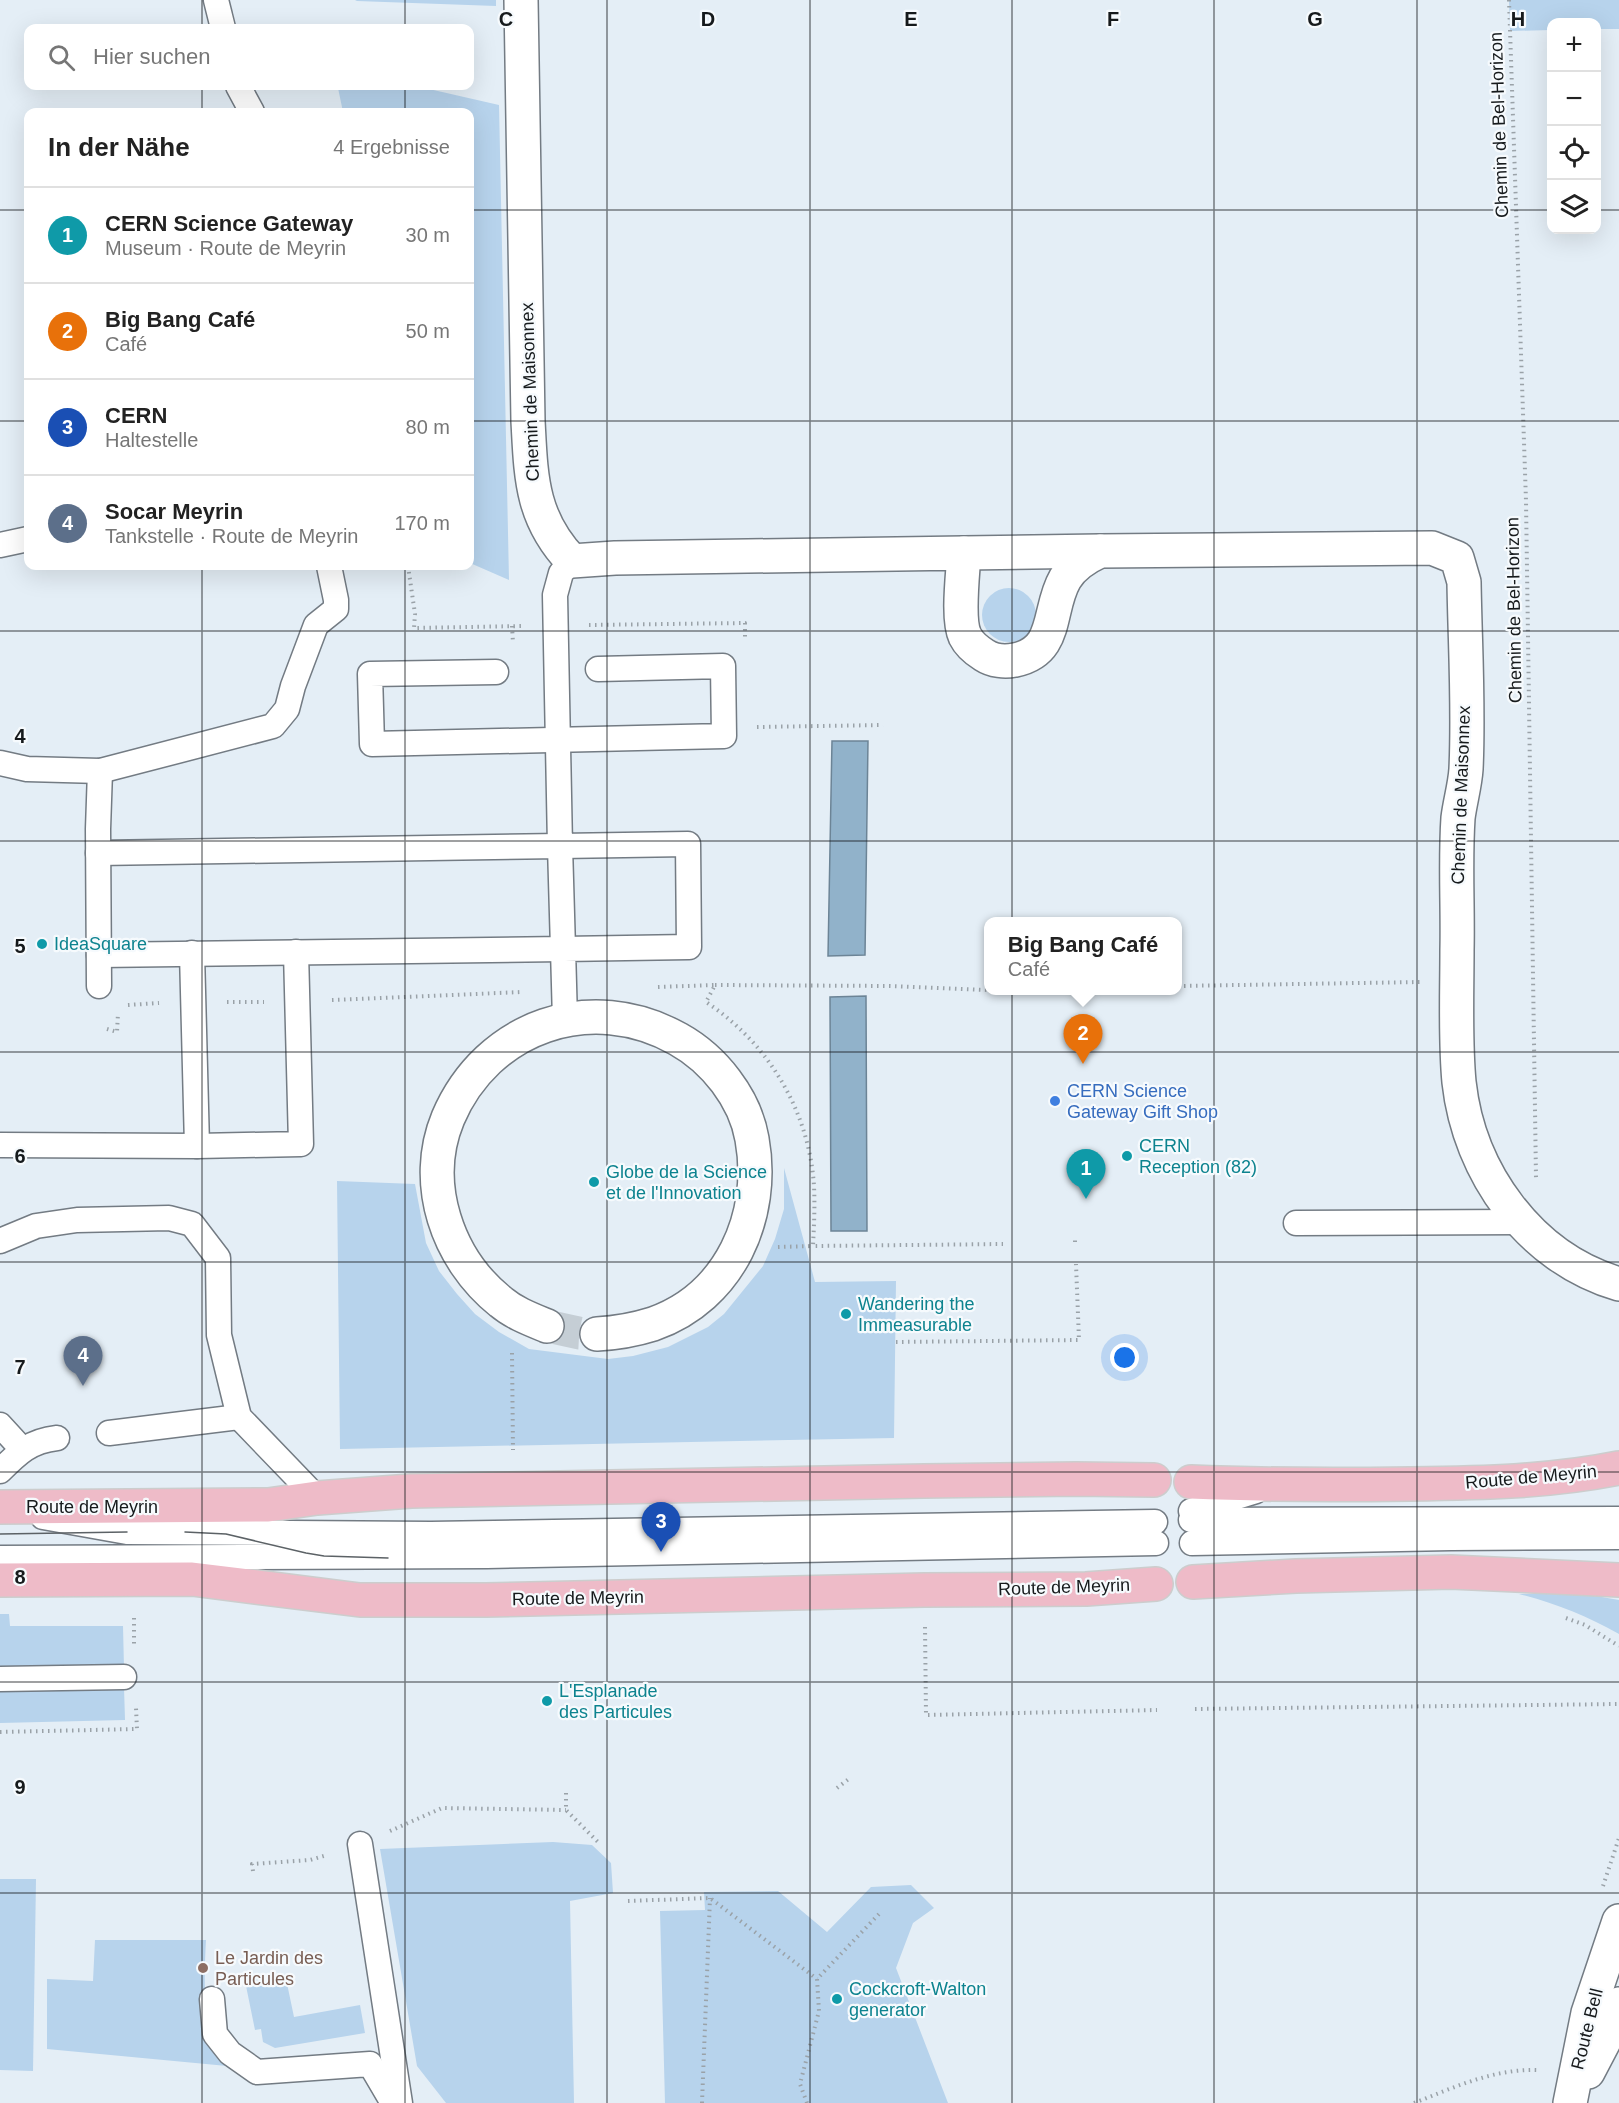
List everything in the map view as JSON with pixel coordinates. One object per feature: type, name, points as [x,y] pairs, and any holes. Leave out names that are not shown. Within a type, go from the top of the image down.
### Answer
[{"type":"main road","name":"Route de Meyrin","points":[[1191,1514],[1273,1485],[1491,1483],[1585,1475],[1619,1468]]},
{"type":"main road","name":"Route de Meyrin","points":[[0,1509],[268,1505],[317,1497],[411,1491],[900,1481],[1154,1480]]},
{"type":"main road","points":[[1192,1581],[1451,1572],[1619,1580]]},
{"type":"main road","name":"Route de Meyrin","points":[[0,1580],[192,1579],[360,1600],[486,1600],[924,1590],[1086,1589],[1156,1584]]},
{"type":"street","name":"Chemin de Maisonnex","points":[[521,0],[531,479],[536,502],[542,515],[563,552],[572,561],[627,558],[1432,548],[1457,558],[1464,582],[1466,759],[1458,818],[1459,1083],[1471,1136],[1489,1179],[1515,1216],[1554,1252],[1587,1272],[1619,1284]]},
{"type":"street","points":[[964,553],[961,620],[965,635],[975,649],[990,659],[1008,662],[1025,658],[1039,648],[1049,634],[1065,578],[1076,567],[1100,551]]},
{"type":"street","points":[[547,1326],[523,1316],[484,1288],[469,1270],[451,1239],[440,1205],[438,1176],[440,1148],[447,1120],[460,1094],[477,1071],[498,1051],[522,1035],[548,1024],[576,1017],[606,1016],[634,1020],[661,1029],[686,1043],[709,1061],[727,1083],[752,1135],[756,1164],[755,1192],[750,1220],[739,1247],[724,1271],[704,1293],[681,1310],[654,1323],[626,1332],[597,1334]]},
{"type":"street","name":"Route Bell","points":[[1571,2103],[1588,2013],[1619,1921]]},
{"type":"street","name":"Route Bell","points":[[1571,2103],[1613,2024],[1619,2004]]},
{"type":"lane","points":[[216,0],[222,24]]},
{"type":"lane","points":[[240,90],[250,108]]},
{"type":"lane","points":[[0,545],[24,540]]},
{"type":"lane","points":[[566,1020],[555,595],[561,573],[572,561]]},
{"type":"lane","points":[[0,763],[27,769],[100,771],[273,726],[287,709],[316,625],[336,609],[330,570]]},
{"type":"lane","points":[[496,672],[370,674],[372,744],[724,736],[723,666],[598,669]]},
{"type":"lane","points":[[99,986],[98,788],[100,771]]},
{"type":"lane","points":[[98,853],[688,844],[689,947],[99,955]]},
{"type":"lane","points":[[0,1145],[302,1144],[296,952]]},
{"type":"lane","points":[[192,953],[198,1146]]},
{"type":"lane","points":[[1296,1223],[1515,1216]]},
{"type":"lane","points":[[0,1241],[36,1226],[78,1220],[169,1218],[192,1224],[218,1258],[219,1335],[239,1417],[317,1497]]},
{"type":"lane","points":[[109,1433],[239,1417]]},
{"type":"lane","points":[[0,1425],[22,1449]]},
{"type":"lane","points":[[0,1471],[22,1449],[46,1439],[57,1438]]},
{"type":"lane","points":[[0,1509],[126,1532],[431,1534],[1155,1532],[924,1549],[388,1558],[196,1556],[0,1558]]},
{"type":"lane","points":[[1191,1514],[1619,1519]]},
{"type":"lane","points":[[1191,1514],[1451,1538],[1619,1537]]},
{"type":"lane","points":[[0,1679],[124,1677]]},
{"type":"lane","points":[[360,1844],[400,2103]]},
{"type":"lane","points":[[212,1999],[215,2034],[230,2053],[257,2072],[370,2064],[393,2103]]},
{"type":"path","name":"Chemin de Bel-Horizon","points":[[1509,0],[1526,513],[1537,1175],[1531,1191],[1515,1216]]},
{"type":"path","points":[[409,570],[415,614],[414,628],[512,626]]},
{"type":"path","points":[[1182,986],[1457,982]]},
{"type":"path","points":[[715,985],[890,986],[984,990]]},
{"type":"path","points":[[896,1245],[1003,1244]]},
{"type":"path","points":[[896,1342],[1079,1340],[1076,1264]]},
{"type":"path","points":[[512,1309],[513,1455]]},
{"type":"path","points":[[925,1625],[926,1715],[1157,1710]]},
{"type":"path","points":[[1195,1709],[1619,1704]]},
{"type":"path","points":[[837,1788],[850,1778]]},
{"type":"path","points":[[566,1793],[566,1810]]},
{"type":"path","points":[[253,1872],[252,1864],[310,1860],[360,1844],[442,1808],[566,1810],[598,1842]]},
{"type":"path","points":[[1601,1893],[1619,1838]]},
{"type":"path","points":[[702,2103],[710,1898]]},
{"type":"path","points":[[628,1901],[710,1898],[817,1978]]},
{"type":"path","points":[[807,2103],[800,2084],[819,2011],[817,1978],[879,1914]]},
{"type":"path","points":[[1414,2103],[1482,2076],[1516,2069],[1542,2070]]},
{"type":"shaded area","points":[[355,0],[496,0],[496,6],[357,1]]},
{"type":"shaded area","points":[[1509,0],[1619,0],[1619,29],[1601,29],[1601,18],[1547,18],[1547,30],[1510,31]]},
{"type":"shaded area","points":[[338,90],[433,90],[499,105],[509,580],[474,565],[474,108],[342,108]]},
{"type":"shaded area","points":[[1004,588],[1014,588],[1024,592],[1032,600],[1036,615],[1032,630],[1024,638],[1014,642],[1004,642],[994,638],[986,630],[982,620],[982,610],[986,600],[994,592]]},
{"type":"shaded area","points":[[832,741],[868,741],[865,955],[828,956]]},
{"type":"shaded area","points":[[866,996],[867,1231],[831,1231],[830,997]]},
{"type":"shaded area","points":[[784,1168],[815,1282],[896,1281],[894,1438],[340,1449],[337,1181],[415,1184],[426,1243],[439,1271],[475,1314],[499,1332],[529,1349],[608,1359],[633,1356],[668,1347],[708,1327],[724,1314],[763,1266],[775,1239],[784,1209]]},
{"type":"shaded area","points":[[1565,1593],[1619,1600],[1619,1634],[1570,1611],[1519,1594]]},
{"type":"shaded area","points":[[0,1614],[9,1614],[10,1626],[123,1626],[124,1668],[0,1670]]},
{"type":"shaded area","points":[[124,1687],[125,1720],[0,1723],[0,1690]]},
{"type":"shaded area","points":[[553,1842],[592,1845],[611,1863],[613,1893],[570,1901],[574,2103],[446,2103],[417,2066],[380,1849]]},
{"type":"shaded area","points":[[0,1879],[36,1879],[33,2071],[0,2070]]},
{"type":"shaded area","points":[[911,1885],[934,1908],[913,1923],[896,1968],[948,2103],[665,2103],[660,1911],[705,1910],[704,1892],[778,1891],[827,1932],[871,1887]]},
{"type":"shaded area","points":[[95,1940],[206,1940],[205,1989],[208,2022],[212,2038],[227,2066],[47,2049],[47,1979],[93,1981]]},
{"type":"shaded area","points":[[285,1974],[294,2017],[360,2005],[365,2033],[275,2048],[263,2042],[261,2029],[255,2030],[245,1981]]},
{"type":"tunnel","points":[[547,1326],[579,1333],[597,1334]]},
{"type":"tram line","points":[[0,1534],[127,1532]]},
{"type":"tram line","points":[[185,1532],[226,1534],[324,1556],[388,1558]]},
{"type":"place","name":"IdeaSquare","points":[[42,944]]},
{"type":"place","name":"Big Bang Café","points":[[1083,1064]]},
{"type":"place","name":"CERN Science Gateway Gift Shop","points":[[1055,1101]]},
{"type":"place","name":"CERN Reception (82)","points":[[1127,1156]]},
{"type":"place","name":"Globe de la Science et de l'Innovation","points":[[594,1182]]},
{"type":"place","name":"CERN Science Gateway","points":[[1086,1199]]},
{"type":"place","name":"Wandering the Immeasurable","points":[[846,1314]]},
{"type":"place","name":"Socar Meyrin","points":[[83,1386]]},
{"type":"place","name":"CERN","points":[[661,1552]]},
{"type":"place","name":"L'Esplanade des Particules","points":[[547,1701]]},
{"type":"place","name":"Le Jardin des Particules","points":[[203,1968]]},
{"type":"place","name":"Cockcroft-Walton generator","points":[[837,1999]]}]
